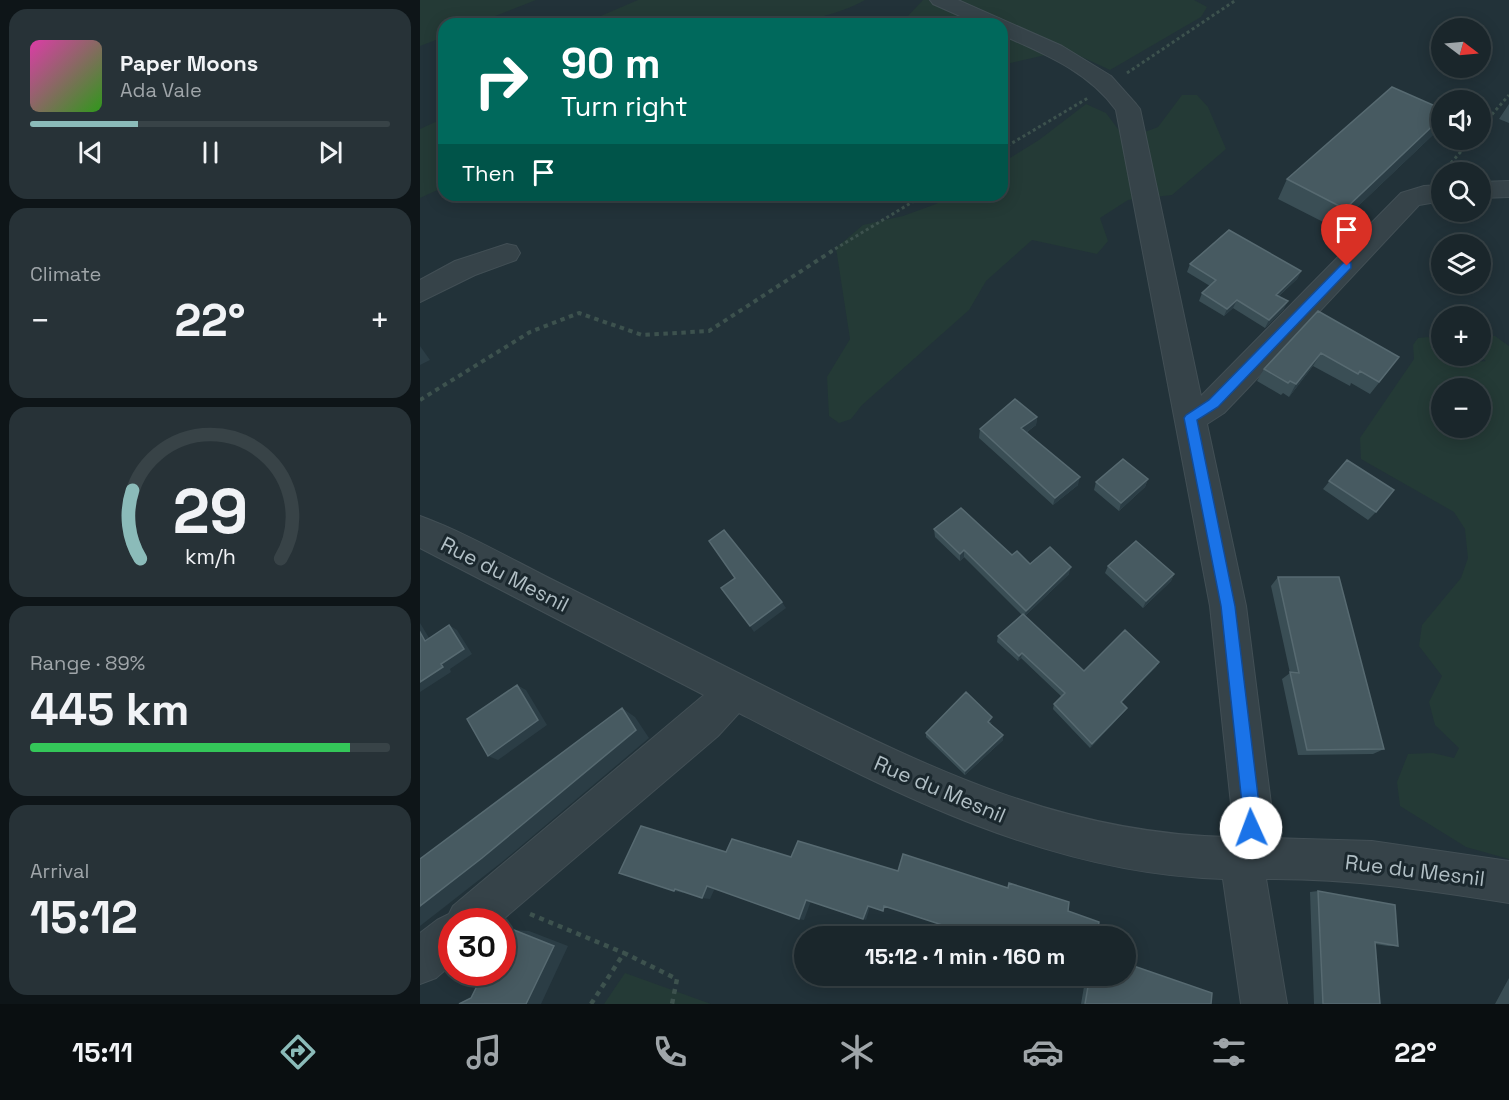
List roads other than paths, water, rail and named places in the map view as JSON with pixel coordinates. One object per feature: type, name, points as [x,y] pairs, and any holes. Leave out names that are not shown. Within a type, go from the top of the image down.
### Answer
[{"type":"street","points":[[940,0],[982,18]]},
{"type":"street","points":[[1008,30],[1066,58],[1109,85],[1119,95],[1128,110],[1228,606],[1251,804],[1251,828],[1241,857],[1264,1004]]},
{"type":"street","points":[[1491,190],[1509,189]]},
{"type":"street","points":[[1191,418],[1213,404],[1410,199],[1431,194]]},
{"type":"street","points":[[420,292],[465,268],[507,253]]},
{"type":"street","name":"Rue du Mesnil","points":[[420,531],[926,787],[981,810],[1103,844],[1214,858],[1352,860],[1509,882]]},
{"type":"street","points":[[483,908],[704,722],[734,691]]},
{"type":"street","points":[[420,962],[438,947]]}]
